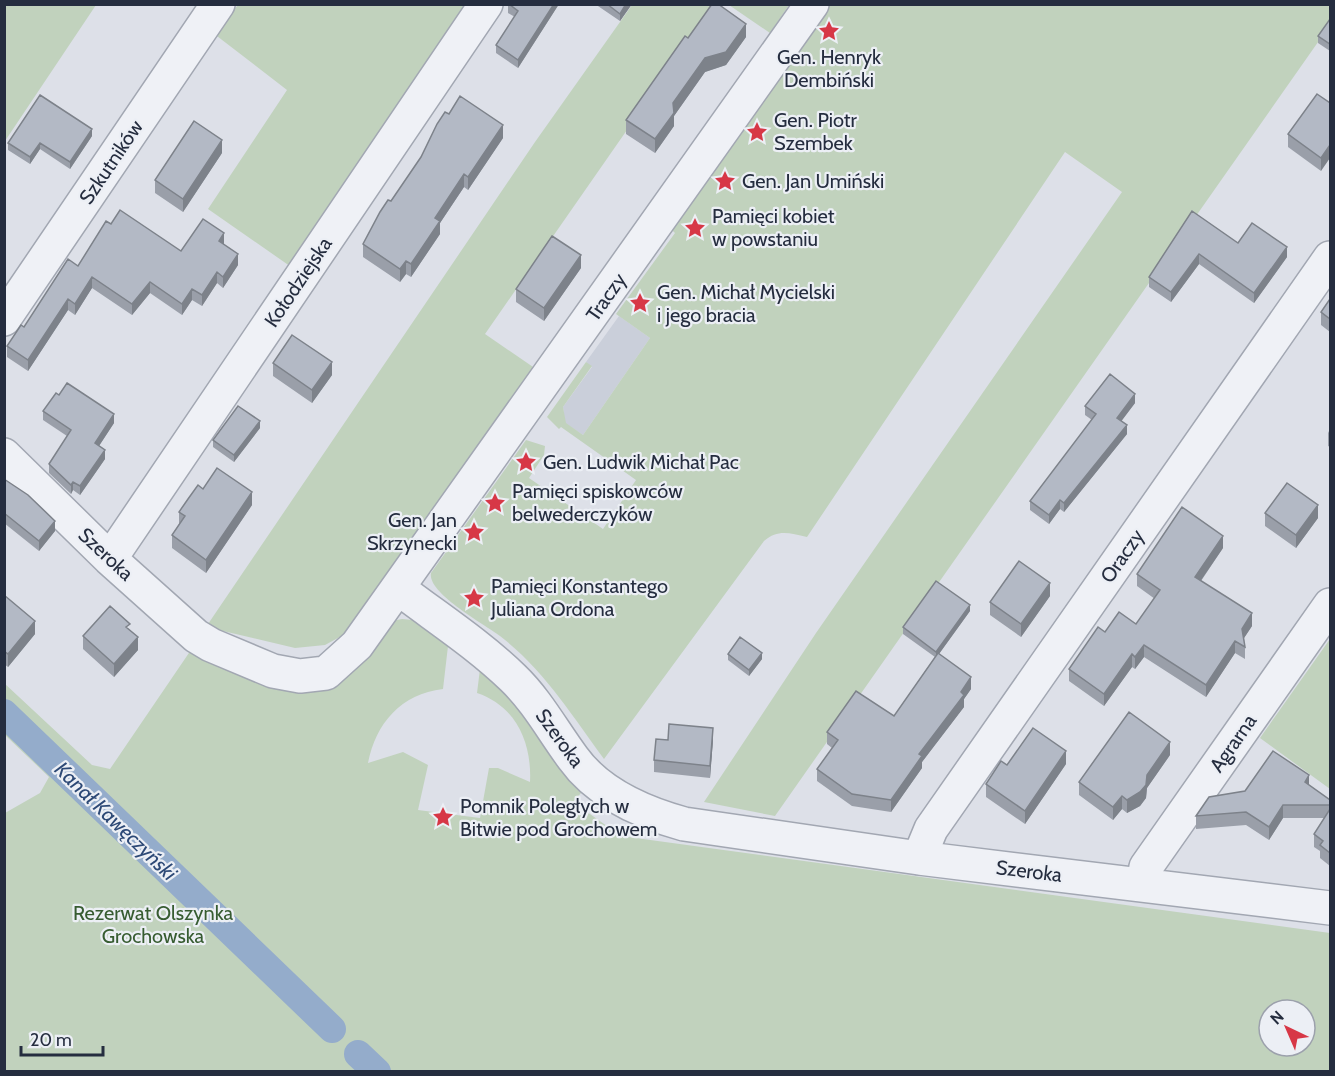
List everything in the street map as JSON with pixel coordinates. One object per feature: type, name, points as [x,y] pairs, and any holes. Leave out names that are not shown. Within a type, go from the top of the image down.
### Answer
[{"type":"street","name":"Szkutników","points":[[4,319],[218,4]]},
{"type":"street","name":"Kołodziejska","points":[[110,559],[486,4]]},
{"type":"street","name":"Traczy","points":[[398,588],[812,4]]},
{"type":"street","name":"Oraczy","points":[[919,858],[924,841],[949,803],[1330,258]]},
{"type":"street","name":"Szeroka","points":[[4,455],[110,559],[203,640],[273,671],[300,676],[326,672],[357,645],[398,588],[513,678],[533,700],[580,767],[634,806],[684,824],[919,858],[1330,908]]},
{"type":"street","name":"Agrarna","points":[[1143,885],[1146,867],[1330,605]]},
{"type":"shaded area","points":[[619,316],[650,338],[583,435],[565,423],[563,407],[592,367],[586,362]]},
{"type":"green space","points":[[4,5],[96,5],[5,141]]},
{"type":"green space","points":[[238,5],[478,5],[297,271],[208,209],[287,90],[213,33]]},
{"type":"green space","points":[[632,5],[714,5],[485,334],[536,369],[349,632],[325,645],[295,648],[206,627],[535,142]]},
{"type":"green space","points":[[729,5],[789,5],[770,33]]},
{"type":"green space","points":[[829,5],[1330,5],[1330,25],[775,816],[704,802],[816,633],[1122,192],[1065,152],[807,537],[779,533],[764,541],[604,759],[556,693],[530,663],[500,636],[447,599],[432,581],[431,573],[526,440],[545,446],[544,455],[529,478],[603,529],[636,480],[561,427],[559,429],[547,417],[586,362],[592,366],[563,407],[566,423],[583,435],[650,338],[616,314],[675,233],[672,230]]},
{"type":"green space","name":"Rezerwat Olszynka Grochowska","points":[[413,620],[448,646],[443,689],[415,697],[393,713],[377,735],[368,763],[403,752],[428,765],[418,810],[480,818],[489,768],[498,768],[530,782],[528,753],[519,728],[502,707],[477,693],[480,669],[505,691],[559,768],[581,793],[573,802],[621,836],[1330,933],[1330,1071],[5,1071],[5,813],[40,793],[49,777],[5,735],[4,683],[92,765],[110,769],[193,647],[317,685],[352,672],[392,621]]},
{"type":"green space","points":[[1330,639],[1330,789],[1260,738]]},
{"type":"building","points":[[509,4],[554,4],[518,60],[496,45],[518,11]]},
{"type":"building","points":[[607,4],[626,4],[620,14]]},
{"type":"building","points":[[712,4],[718,4],[746,24],[726,52],[705,58],[673,103],[674,113],[655,139],[626,120],[685,36],[688,38]]},
{"type":"building","points":[[1330,19],[1330,44],[1318,36]]},
{"type":"building","points":[[1317,94],[1330,103],[1330,145],[1321,158],[1288,134]]},
{"type":"building","points":[[40,95],[92,129],[70,162],[40,143],[30,157],[8,143]]},
{"type":"building","points":[[460,96],[503,125],[468,177],[464,174],[435,218],[440,221],[411,264],[406,261],[400,269],[363,244],[388,200],[391,201],[421,157],[437,124],[445,112],[449,114]]},
{"type":"building","points":[[194,121],[222,140],[183,199],[155,180]]},
{"type":"building","points":[[120,210],[181,251],[203,219],[224,233],[219,241],[238,254],[223,277],[217,272],[202,295],[192,289],[182,304],[150,282],[132,304],[92,277],[75,304],[68,299],[28,360],[7,346],[21,325],[24,327],[68,259],[78,266],[106,221],[111,224]]},
{"type":"building","points":[[1192,211],[1238,243],[1252,223],[1287,247],[1254,293],[1199,254],[1171,292],[1149,277]]},
{"type":"building","points":[[552,236],[581,255],[544,308],[516,289]]},
{"type":"building","points":[[1330,299],[1330,319],[1321,312]]},
{"type":"building","points":[[292,335],[332,362],[312,390],[273,363]]},
{"type":"building","points":[[1110,374],[1135,394],[1117,418],[1127,425],[1064,503],[1060,500],[1049,515],[1030,501],[1096,414],[1085,406]]},
{"type":"building","points":[[67,383],[114,414],[95,443],[105,450],[80,486],[73,482],[71,485],[49,464],[71,430],[43,411],[56,393],[59,395]]},
{"type":"building","points":[[238,406],[260,421],[234,455],[213,440]]},
{"type":"building","points":[[217,468],[252,492],[206,560],[172,535],[185,516],[179,512],[198,485],[203,489]]},
{"type":"building","points":[[4,479],[28,495],[55,521],[39,541],[4,513]]},
{"type":"building","points":[[1287,483],[1318,505],[1296,535],[1265,513]]},
{"type":"building","points":[[1182,507],[1223,536],[1195,577],[1252,613],[1242,629],[1245,647],[1235,641],[1206,685],[1144,645],[1135,657],[1132,654],[1104,694],[1069,669],[1098,627],[1105,632],[1119,612],[1136,624],[1160,590],[1137,574]]},
{"type":"building","points":[[1019,561],[1050,583],[1021,624],[990,602]]},
{"type":"building","points":[[936,581],[970,605],[936,652],[903,627]]},
{"type":"building","points":[[4,595],[35,621],[8,654],[4,651]]},
{"type":"building","points":[[110,606],[130,624],[126,627],[138,637],[114,664],[83,636]]},
{"type":"building","points":[[740,637],[762,653],[749,670],[728,654]]},
{"type":"building","points":[[938,653],[971,677],[961,692],[964,695],[919,754],[922,756],[891,800],[852,794],[817,769],[838,740],[827,732],[856,691],[894,716]]},
{"type":"building","points":[[1129,712],[1170,742],[1147,775],[1146,785],[1140,792],[1127,800],[1122,796],[1113,807],[1079,782]]},
{"type":"building","points":[[669,724],[713,728],[710,766],[654,760],[656,739],[668,740]]},
{"type":"building","points":[[1033,728],[1066,751],[1025,811],[986,784],[1001,761],[1007,765]]},
{"type":"building","points":[[1273,751],[1309,775],[1305,782],[1330,800],[1330,805],[1283,805],[1269,827],[1246,812],[1196,816],[1209,797],[1245,791]]},
{"type":"building","points":[[1330,809],[1330,853],[1320,845],[1323,841],[1314,834]]},
{"type":"waterway","name":"Kanał Kawęczyński","points":[[4,713],[332,1029]]},
{"type":"waterway","name":"Kanał Kawęczyński","points":[[358,1054],[377,1072]]},
{"type":"place","name":"Gen. Henryk Dembiński","points":[[829,31]]},
{"type":"place","name":"Gen. Piotr Szembek","points":[[757,132]]},
{"type":"place","name":"Gen. Jan Umiński","points":[[725,181]]},
{"type":"place","name":"Pamięci kobiet w powstaniu","points":[[695,228]]},
{"type":"place","name":"Gen. Michał Mycielski i jego bracia","points":[[640,303]]},
{"type":"place","name":"Gen. Ludwik Michał Pac","points":[[526,462]]},
{"type":"place","name":"Pamięci spiskowców belwederczyków","points":[[495,503]]},
{"type":"place","name":"Gen. Jan Skrzynecki","points":[[474,532]]},
{"type":"place","name":"Pamięci Konstantego Juliana Ordona","points":[[474,598]]},
{"type":"place","name":"Pomnik Poległych w Bitwie pod Grochowem","points":[[443,817]]}]
